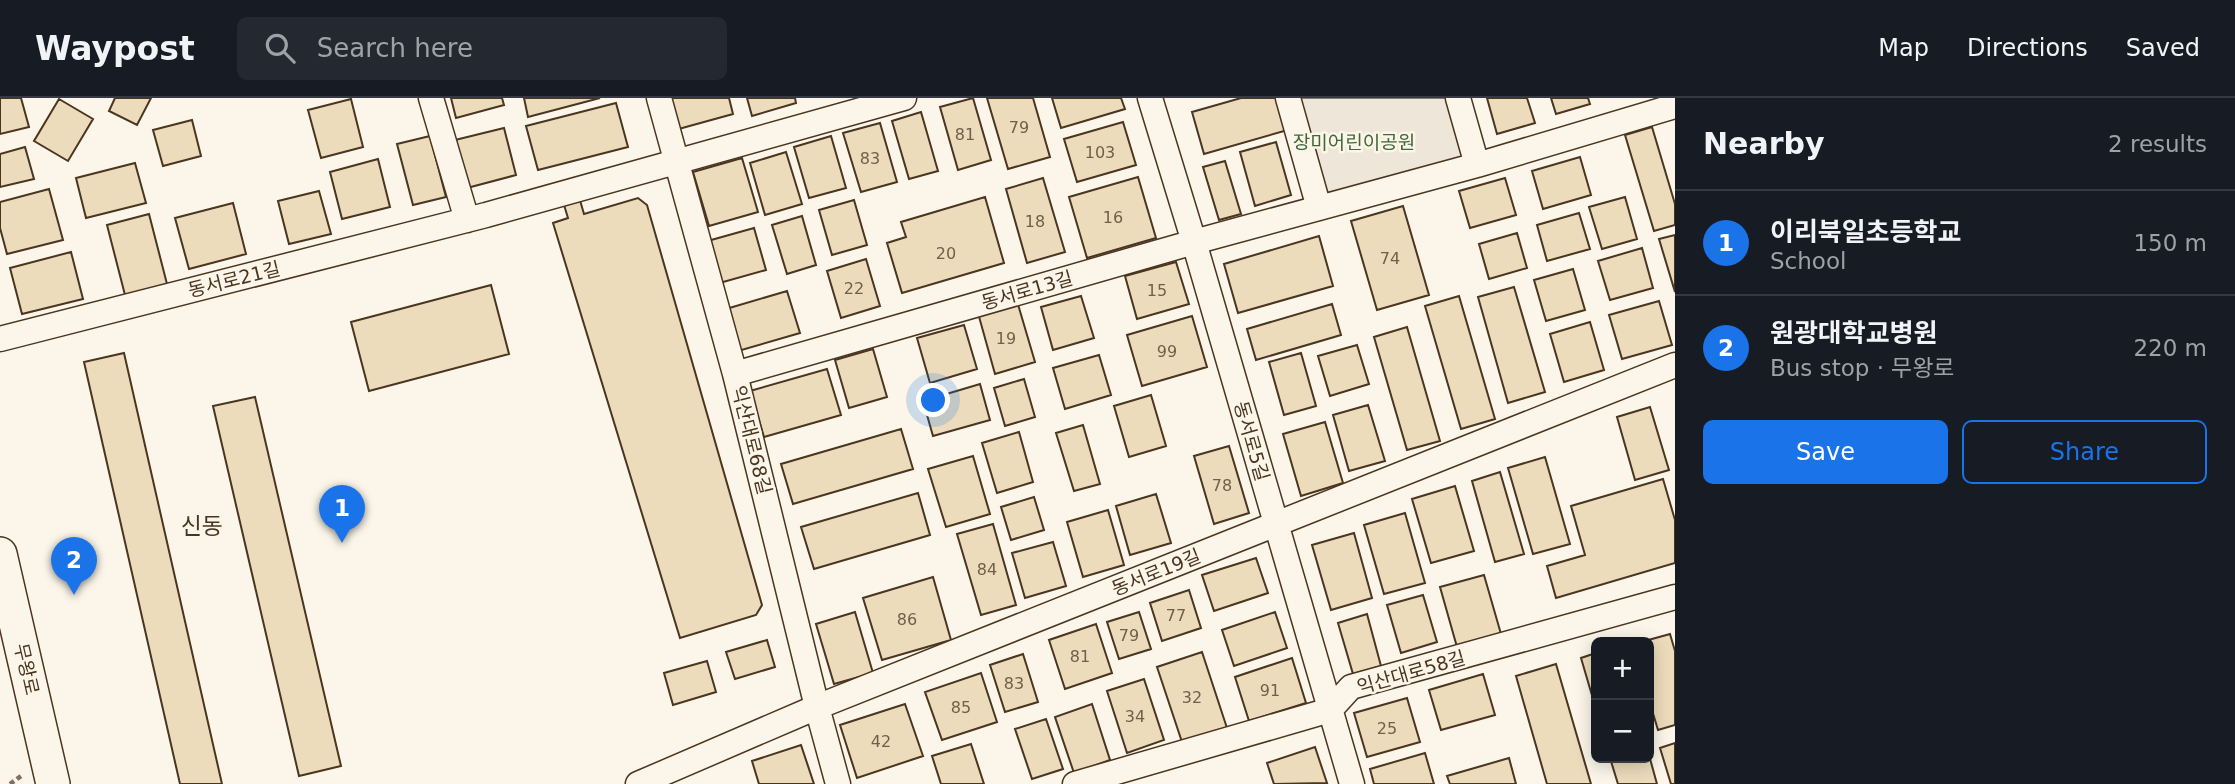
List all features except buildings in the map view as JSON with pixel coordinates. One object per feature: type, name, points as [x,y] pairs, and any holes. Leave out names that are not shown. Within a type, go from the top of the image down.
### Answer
[{"type":"street","points":[[431,98],[467,220]]},
{"type":"street","name":"익산대로68길","points":[[659,98],[735,374],[838,784]]},
{"type":"street","name":"동서로21길","points":[[0,339],[467,220],[904,98]]},
{"type":"street","name":"동서로5길","points":[[1150,98],[1352,784]]},
{"type":"street","points":[[1288,98],[1319,208]]},
{"type":"street","points":[[1458,98],[1477,165]]},
{"type":"street","name":"동서로13길","points":[[735,374],[1194,242],[1477,165],[1675,106]]},
{"type":"street","name":"동서로19길","points":[[638,784],[817,707],[1675,365]]},
{"type":"street","name":"무왕로","points":[[0,554],[53,784]]},
{"type":"street","name":"익산대로58길","points":[[1075,784],[1330,710],[1351,687],[1675,597]]},
{"type":"green space","name":"장미어린이공원","points":[[1296,98],[1447,98],[1464,158],[1324,197]]},
{"type":"place","name":"이리북일초등학교","points":[[342,543]]},
{"type":"place","name":"원광대학교병원","points":[[74,595]]},
{"type":"district","name":"신동","points":[[202,526]]}]
